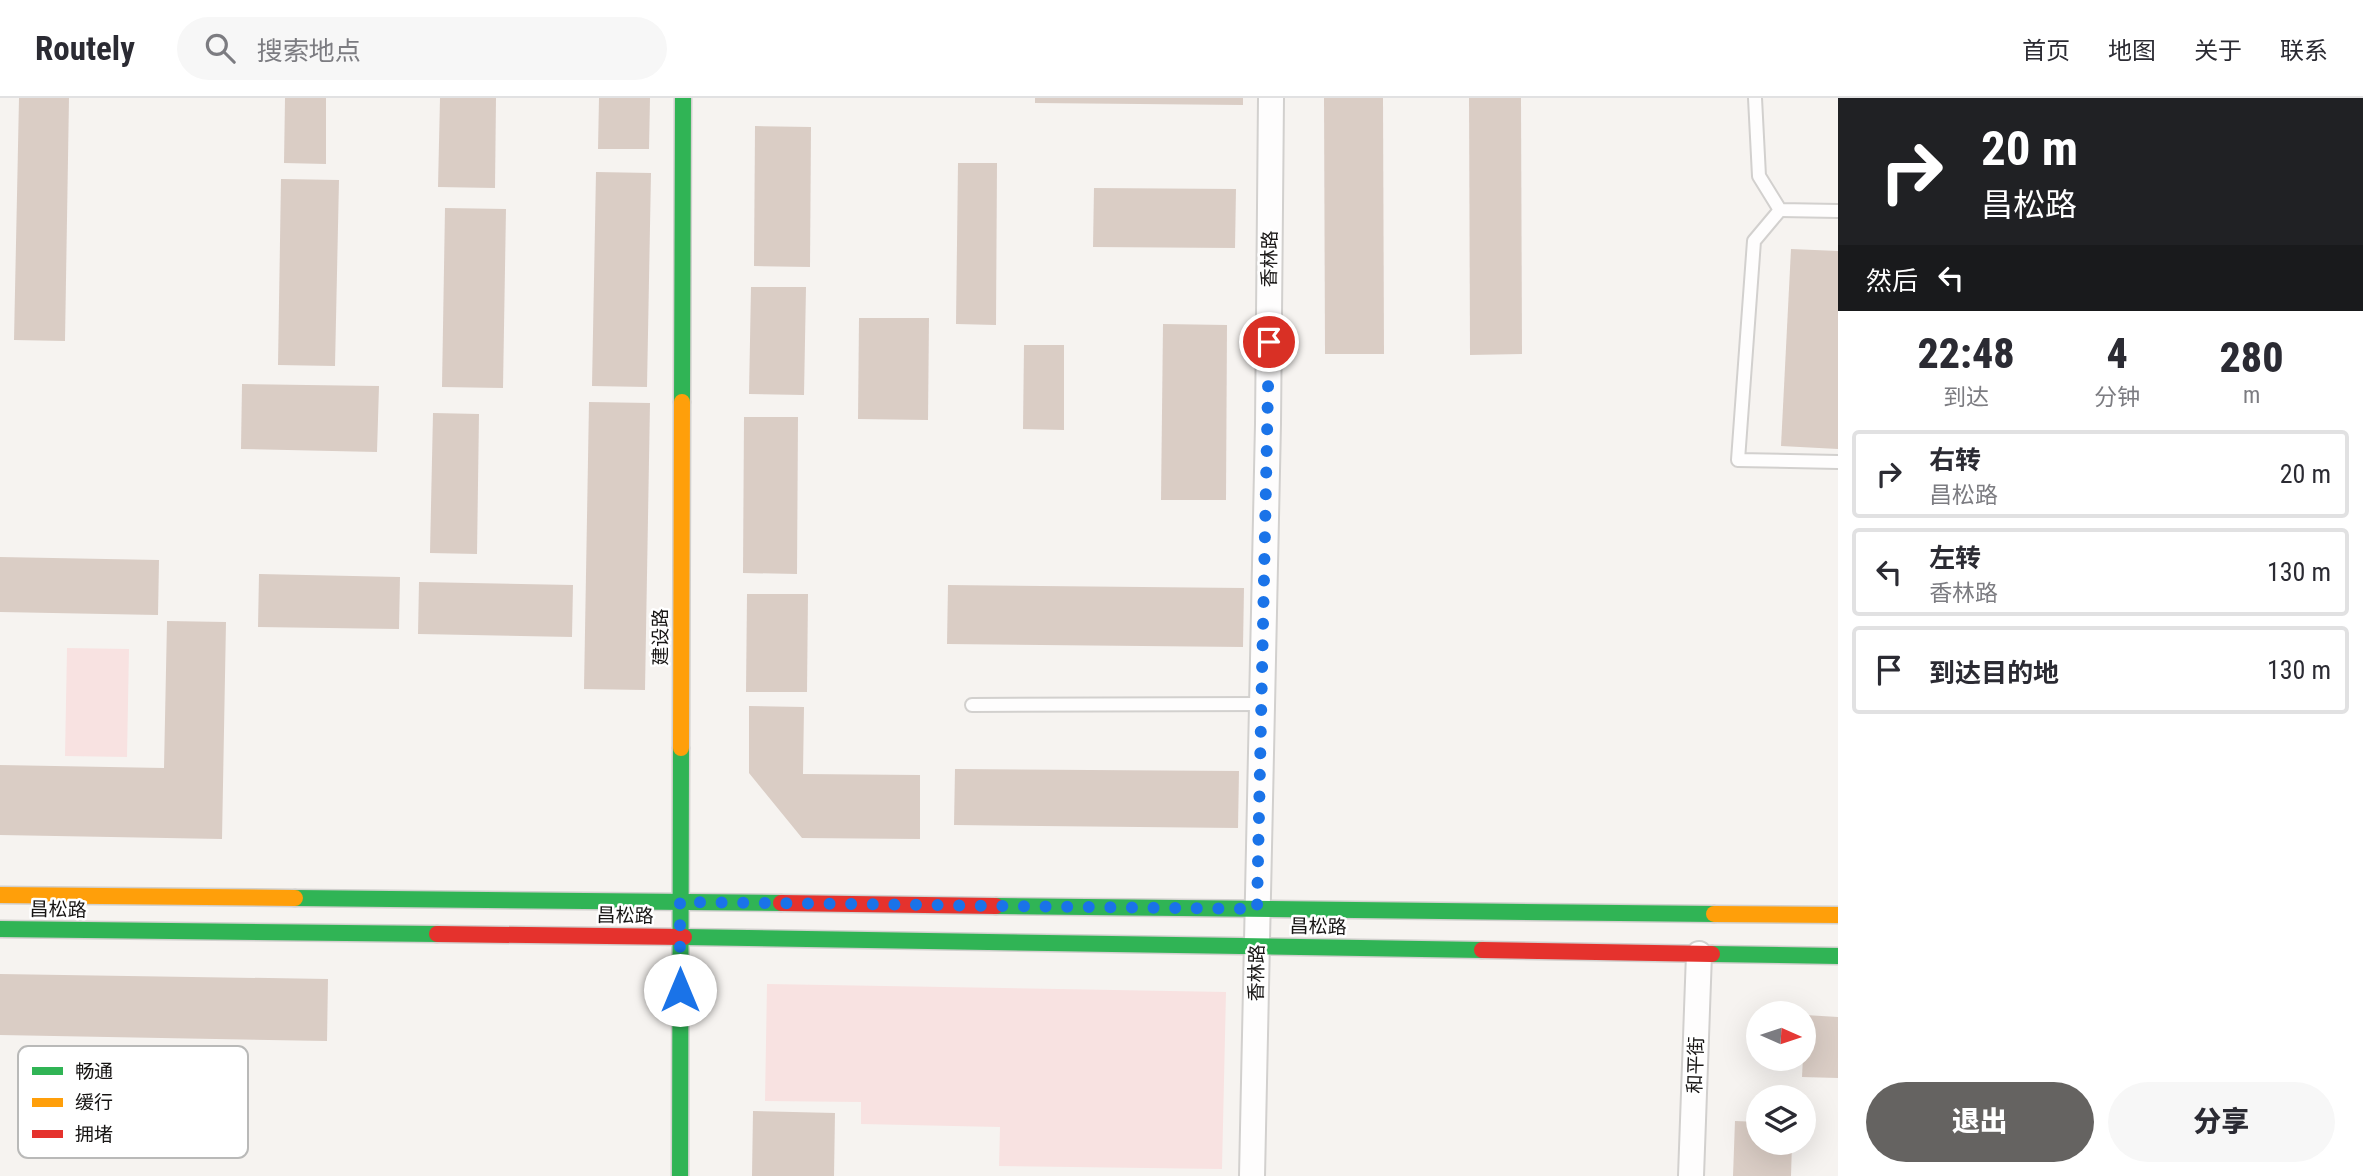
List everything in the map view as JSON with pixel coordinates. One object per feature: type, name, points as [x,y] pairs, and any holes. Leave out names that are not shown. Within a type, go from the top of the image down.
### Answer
[{"type":"main road","name":"建设路","points":[[680,1176],[683,98]]},
{"type":"main road","name":"昌松路","points":[[0,895],[1838,915]]},
{"type":"main road","name":"昌松路","points":[[0,929],[1838,956]]},
{"type":"street","name":"香林路","points":[[1252,1176],[1268,424],[1271,98]]},
{"type":"street","name":"和平街","points":[[1691,1176],[1699,954]]},
{"type":"lane","points":[[1755,98],[1759,176],[1780,210]]},
{"type":"lane","points":[[1780,210],[1838,211]]},
{"type":"lane","points":[[1780,210],[1754,240],[1738,460],[1838,462]]},
{"type":"lane","points":[[972,705],[1262,704]]},
{"type":"shaded area","points":[[67,648],[129,649],[127,757],[65,756]]},
{"type":"shaded area","points":[[767,984],[1226,992],[1222,1169],[999,1166],[1000,1127],[861,1124],[861,1102],[765,1101]]},
{"type":"building","points":[[19,98],[69,98],[65,341],[14,340]]},
{"type":"building","points":[[285,98],[326,98],[326,164],[284,163]]},
{"type":"building","points":[[440,98],[496,98],[495,188],[438,187]]},
{"type":"building","points":[[599,98],[650,98],[649,149],[598,149]]},
{"type":"building","points":[[1035,98],[1243,98],[1243,105],[1035,103]]},
{"type":"building","points":[[1324,98],[1383,98],[1384,354],[1325,354]]},
{"type":"building","points":[[1469,98],[1521,98],[1522,354],[1470,355]]},
{"type":"building","points":[[755,126],[811,127],[810,267],[754,266]]},
{"type":"building","points":[[958,163],[997,163],[996,325],[956,324]]},
{"type":"building","points":[[596,172],[651,173],[647,387],[592,386]]},
{"type":"building","points":[[281,179],[339,180],[335,366],[278,365]]},
{"type":"building","points":[[1094,188],[1236,189],[1235,248],[1093,247]]},
{"type":"building","points":[[445,208],[506,209],[503,388],[442,387]]},
{"type":"building","points":[[1791,249],[1838,251],[1838,449],[1781,446]]},
{"type":"building","points":[[751,287],[806,287],[804,395],[749,394]]},
{"type":"building","points":[[859,318],[929,318],[928,420],[858,419]]},
{"type":"building","points":[[1163,324],[1227,325],[1226,500],[1161,500]]},
{"type":"building","points":[[1024,345],[1064,345],[1064,430],[1023,429]]},
{"type":"building","points":[[242,384],[379,386],[377,452],[241,449]]},
{"type":"building","points":[[589,402],[650,403],[645,690],[584,689]]},
{"type":"building","points":[[433,413],[479,414],[477,554],[430,553]]},
{"type":"building","points":[[744,417],[798,417],[797,574],[743,573]]},
{"type":"building","points":[[0,557],[159,560],[158,615],[0,612]]},
{"type":"building","points":[[259,574],[400,577],[399,629],[258,627]]},
{"type":"building","points":[[419,582],[573,585],[572,637],[418,634]]},
{"type":"building","points":[[948,585],[1244,588],[1243,647],[947,644]]},
{"type":"building","points":[[747,594],[808,594],[807,692],[746,692]]},
{"type":"building","points":[[167,621],[226,622],[222,839],[0,835],[0,765],[164,768]]},
{"type":"building","points":[[749,706],[804,707],[803,774],[920,775],[920,839],[802,838],[749,773]]},
{"type":"building","points":[[955,769],[1239,771],[1238,828],[954,825]]},
{"type":"building","points":[[0,974],[328,979],[327,1041],[0,1035]]},
{"type":"building","points":[[1816,1016],[1838,1017],[1838,1078],[1802,1077],[1802,1071],[1816,1071]]},
{"type":"building","points":[[753,1111],[835,1113],[834,1176],[752,1176]]},
{"type":"building","points":[[1735,1121],[1746,1121],[1746,1155],[1792,1155],[1791,1176],[1733,1176]]},
{"type":"traffic: fast","points":[[682,402],[683,98]]},
{"type":"traffic: fast","points":[[680,1176],[681,748]]},
{"type":"traffic: fast","points":[[295,898],[781,903]]},
{"type":"traffic: fast","points":[[996,906],[1714,914]]},
{"type":"traffic: fast","points":[[0,929],[437,934]]},
{"type":"traffic: fast","points":[[684,937],[1482,950]]},
{"type":"traffic: fast","points":[[1712,954],[1838,956]]},
{"type":"traffic: slow","points":[[681,748],[682,402]]},
{"type":"traffic: slow","points":[[0,895],[295,898]]},
{"type":"traffic: slow","points":[[1714,914],[1838,915]]},
{"type":"traffic: jam","points":[[781,903],[996,906]]},
{"type":"traffic: jam","points":[[437,934],[684,937]]},
{"type":"traffic: jam","points":[[1482,950],[1712,954]]},
{"type":"route","points":[[680,990],[680,902],[1257,909],[1269,342]]}]
